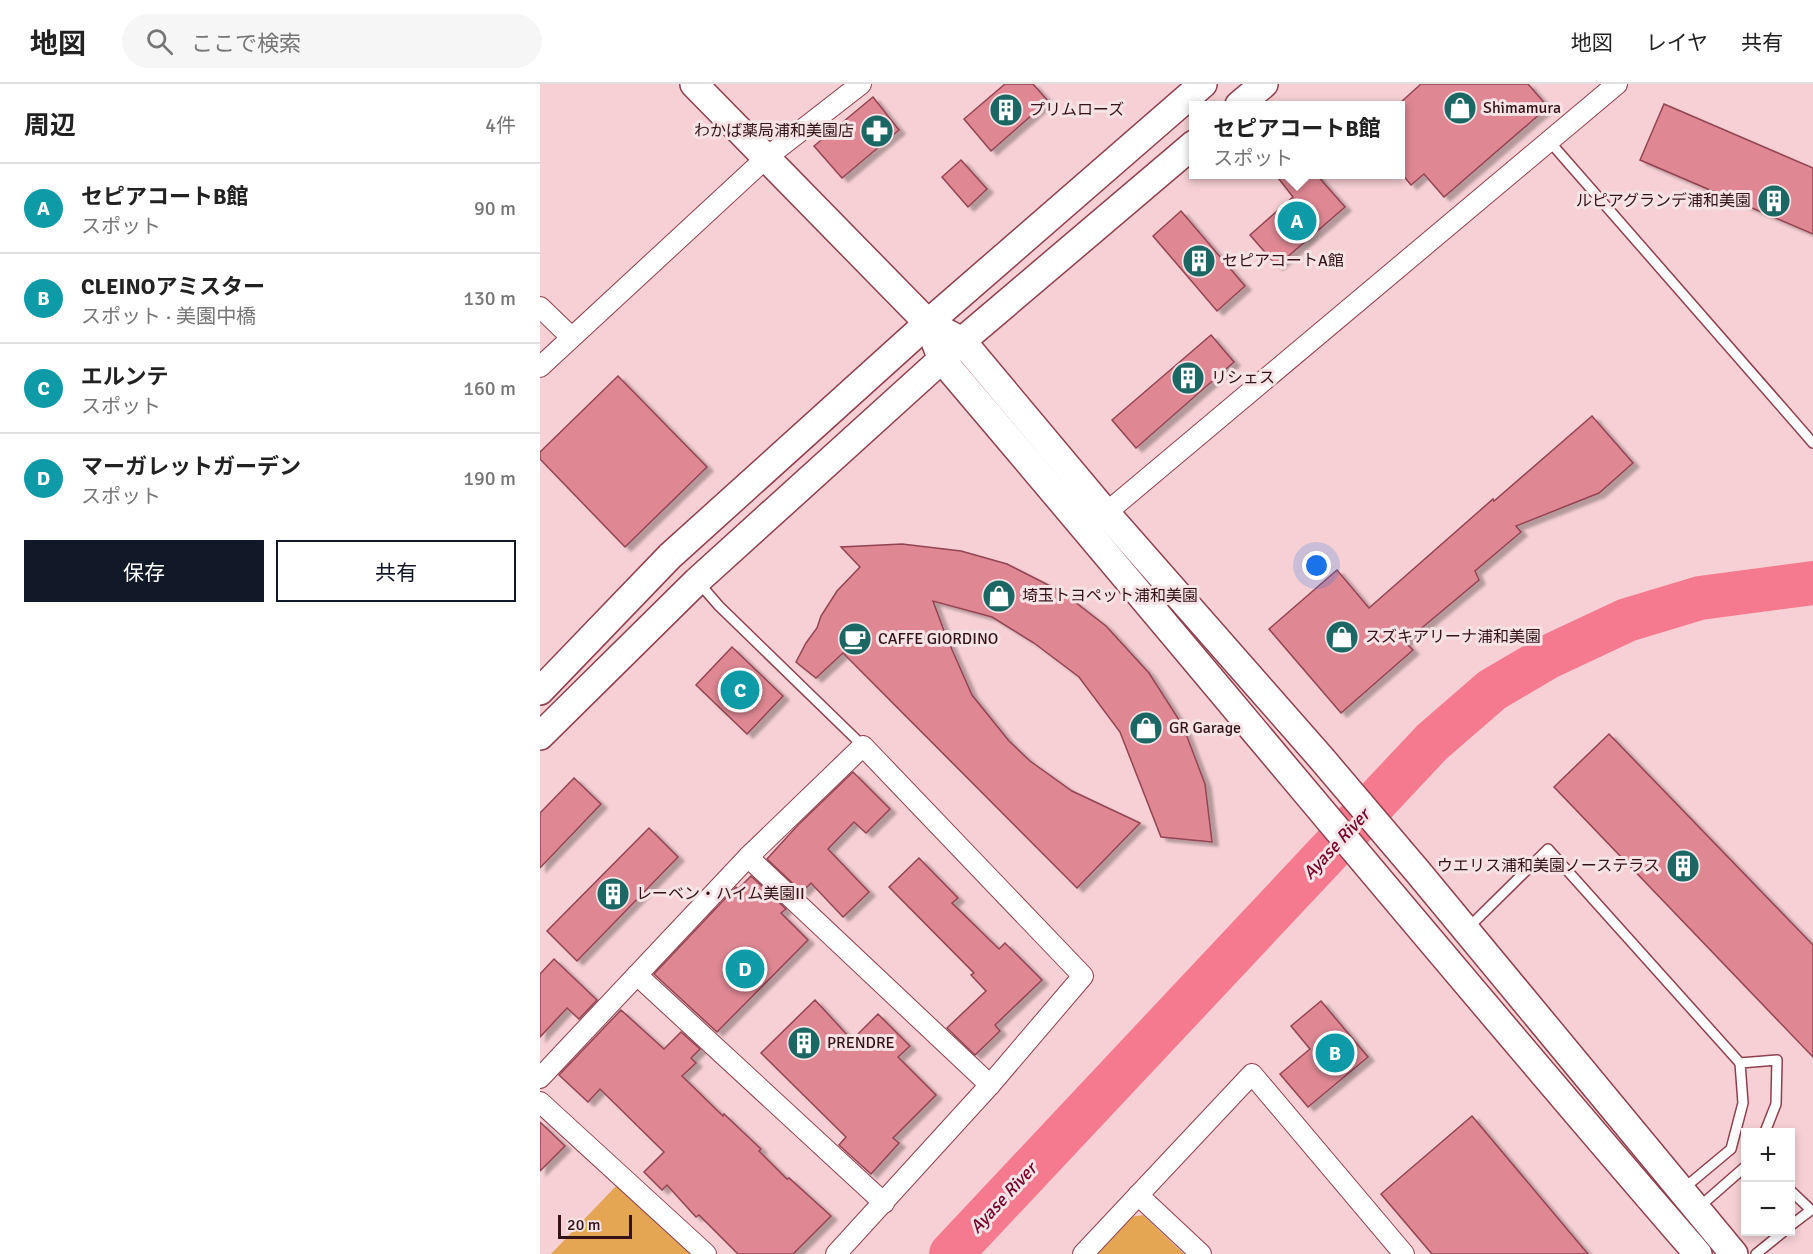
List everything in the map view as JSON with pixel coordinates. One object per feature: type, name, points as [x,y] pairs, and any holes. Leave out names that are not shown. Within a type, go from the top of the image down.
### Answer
[{"type":"street","points":[[694,84],[928,323],[962,341],[1106,513],[1418,872],[1734,1254]]},
{"type":"street","points":[[540,367],[767,157],[861,84]]},
{"type":"street","points":[[540,691],[670,556],[928,323],[1203,84]]},
{"type":"street","points":[[1244,101],[1264,84]]},
{"type":"street","points":[[1106,513],[1617,84]]},
{"type":"street","points":[[540,736],[697,581],[962,341],[1189,148]]},
{"type":"street","points":[[540,307],[572,336]]},
{"type":"street","points":[[928,323],[942,360],[1586,1125],[1698,1254]]},
{"type":"street","points":[[540,1078],[748,857],[863,746],[1083,976],[990,1084],[836,1254]]},
{"type":"street","points":[[748,857],[990,1084]]},
{"type":"street","points":[[637,975],[884,1203]]},
{"type":"street","points":[[1083,1254],[1252,1074],[1404,1254]]},
{"type":"street","points":[[540,1102],[706,1254]]},
{"type":"street","points":[[1138,1195],[1201,1254]]},
{"type":"lane","points":[[1550,142],[1813,442]]},
{"type":"lane","points":[[697,581],[719,606],[863,746]]},
{"type":"lane","points":[[1466,930],[1548,849],[1740,1063],[1743,1103],[1731,1149],[1689,1200]]},
{"type":"lane","points":[[1740,1063],[1777,1060],[1776,1104],[1767,1128]]},
{"type":"lane","points":[[1689,1200],[1741,1169]]},
{"type":"lane","points":[[1795,1194],[1810,1210],[1795,1223]]},
{"type":"lane","points":[[1756,1254],[1779,1236]]},
{"type":"shaded area","points":[[617,1185],[693,1254],[551,1254]]},
{"type":"shaded area","points":[[1143,1215],[1184,1254],[1095,1254],[1130,1217]]},
{"type":"building","name":"プリムローズ","points":[[1005,84],[1033,84],[1048,101],[991,151],[964,119]]},
{"type":"building","points":[[1421,84],[1528,84],[1548,107],[1444,197],[1424,174],[1411,185],[1405,178],[1405,101],[1402,101]]},
{"type":"building","points":[[873,97],[899,130],[842,178],[814,146]]},
{"type":"building","name":"ルピアグランデ浦和美園","points":[[1664,104],[1813,168],[1813,234],[1640,160]]},
{"type":"building","points":[[961,160],[987,189],[968,207],[942,177]]},
{"type":"building","points":[[1279,179],[1320,179],[1345,207],[1277,266],[1250,235],[1293,197]]},
{"type":"building","name":"セピアコートA館","points":[[1181,211],[1245,286],[1217,311],[1153,236]]},
{"type":"building","name":"リシェス","points":[[1211,335],[1234,362],[1136,448],[1112,420]]},
{"type":"building","points":[[618,376],[707,467],[625,547],[540,459],[540,452]]},
{"type":"building","points":[[1592,416],[1633,463],[1599,493],[1516,526],[1521,532],[1475,571],[1479,580],[1405,642],[1413,650],[1341,713],[1269,629],[1337,570],[1369,608]]},
{"type":"building","points":[[902,544],[961,551],[1007,564],[1062,592],[1106,626],[1149,673],[1183,726],[1205,784],[1212,842],[1161,837],[1120,732],[1079,677],[1034,643],[992,617],[933,601],[972,695],[1009,741],[1030,761],[1072,791],[1140,823],[1077,888],[843,653],[816,678],[796,662],[837,591],[860,567],[841,547]]},
{"type":"building","points":[[732,647],[783,696],[747,734],[696,685]]},
{"type":"building","name":"ウエリス浦和美園ノーステラス","points":[[1609,734],[1813,945],[1813,1057],[1554,787]]},
{"type":"building","points":[[853,772],[890,809],[866,833],[854,822],[828,849],[869,892],[843,917],[811,883],[802,892],[767,859],[798,825]]},
{"type":"building","points":[[574,778],[601,804],[540,868],[540,813]]},
{"type":"building","name":"レーベン・ハイム美園II","points":[[649,828],[678,857],[577,961],[547,931]]},
{"type":"building","points":[[919,858],[958,898],[952,903],[999,949],[1005,943],[1042,980],[995,1025],[1000,1031],[975,1055],[947,1028],[986,991],[971,975],[974,973],[889,887]]},
{"type":"building","points":[[751,876],[786,909],[781,913],[808,940],[717,1032],[654,974],[736,887],[738,889]]},
{"type":"building","points":[[554,959],[597,1000],[579,1019],[567,1008],[540,1037],[540,974]]},
{"type":"building","points":[[815,1000],[852,1040],[878,1014],[910,1046],[898,1057],[936,1095],[893,1138],[899,1143],[871,1174],[839,1145],[846,1137],[761,1053]]},
{"type":"building","points":[[1321,1001],[1368,1057],[1308,1107],[1280,1074],[1310,1049],[1291,1026]]},
{"type":"building","points":[[621,1010],[664,1049],[681,1032],[700,1049],[691,1058],[696,1063],[682,1076],[761,1149],[759,1151],[787,1179],[789,1178],[831,1216],[793,1254],[738,1254],[699,1215],[696,1217],[667,1185],[662,1190],[644,1172],[664,1152],[600,1089],[588,1102],[559,1075]]},
{"type":"building","points":[[1472,1116],[1588,1254],[1432,1254],[1381,1194]]},
{"type":"building","points":[[540,1122],[565,1146],[540,1171]]},
{"type":"waterway","name":"Ayase River","points":[[951,1254],[1432,742],[1492,690],[1548,657],[1627,620],[1700,598],[1813,583]]},
{"type":"place","name":"Shimamura","points":[[1460,108]]},
{"type":"place","name":"プリムローズ","points":[[1006,110]]},
{"type":"place","name":"わかば薬局浦和美園店","points":[[877,131]]},
{"type":"place","name":"ルピアグランデ浦和美園","points":[[1774,201]]},
{"type":"place","name":"セピアコートB館","points":[[1297,221]]},
{"type":"place","name":"セピアコートA館","points":[[1199,261]]},
{"type":"place","name":"リシェス","points":[[1188,378]]},
{"type":"place","name":"埼玉トヨペット浦和美園","points":[[999,596]]},
{"type":"place","name":"スズキアリーナ浦和美園","points":[[1342,637]]},
{"type":"place","name":"CAFFE GIORDINO","points":[[855,639]]},
{"type":"place","name":"エルンテ","points":[[740,690]]},
{"type":"place","name":"GR Garage","points":[[1146,728]]},
{"type":"place","name":"ウエリス浦和美園ノーステラス","points":[[1683,866]]},
{"type":"place","name":"レーベン・ハイム美園II","points":[[613,894]]},
{"type":"place","name":"マーガレットガーデン","points":[[745,969]]},
{"type":"place","name":"PRENDRE","points":[[804,1043]]},
{"type":"place","name":"CLEINOアミスター","points":[[1335,1053]]}]
